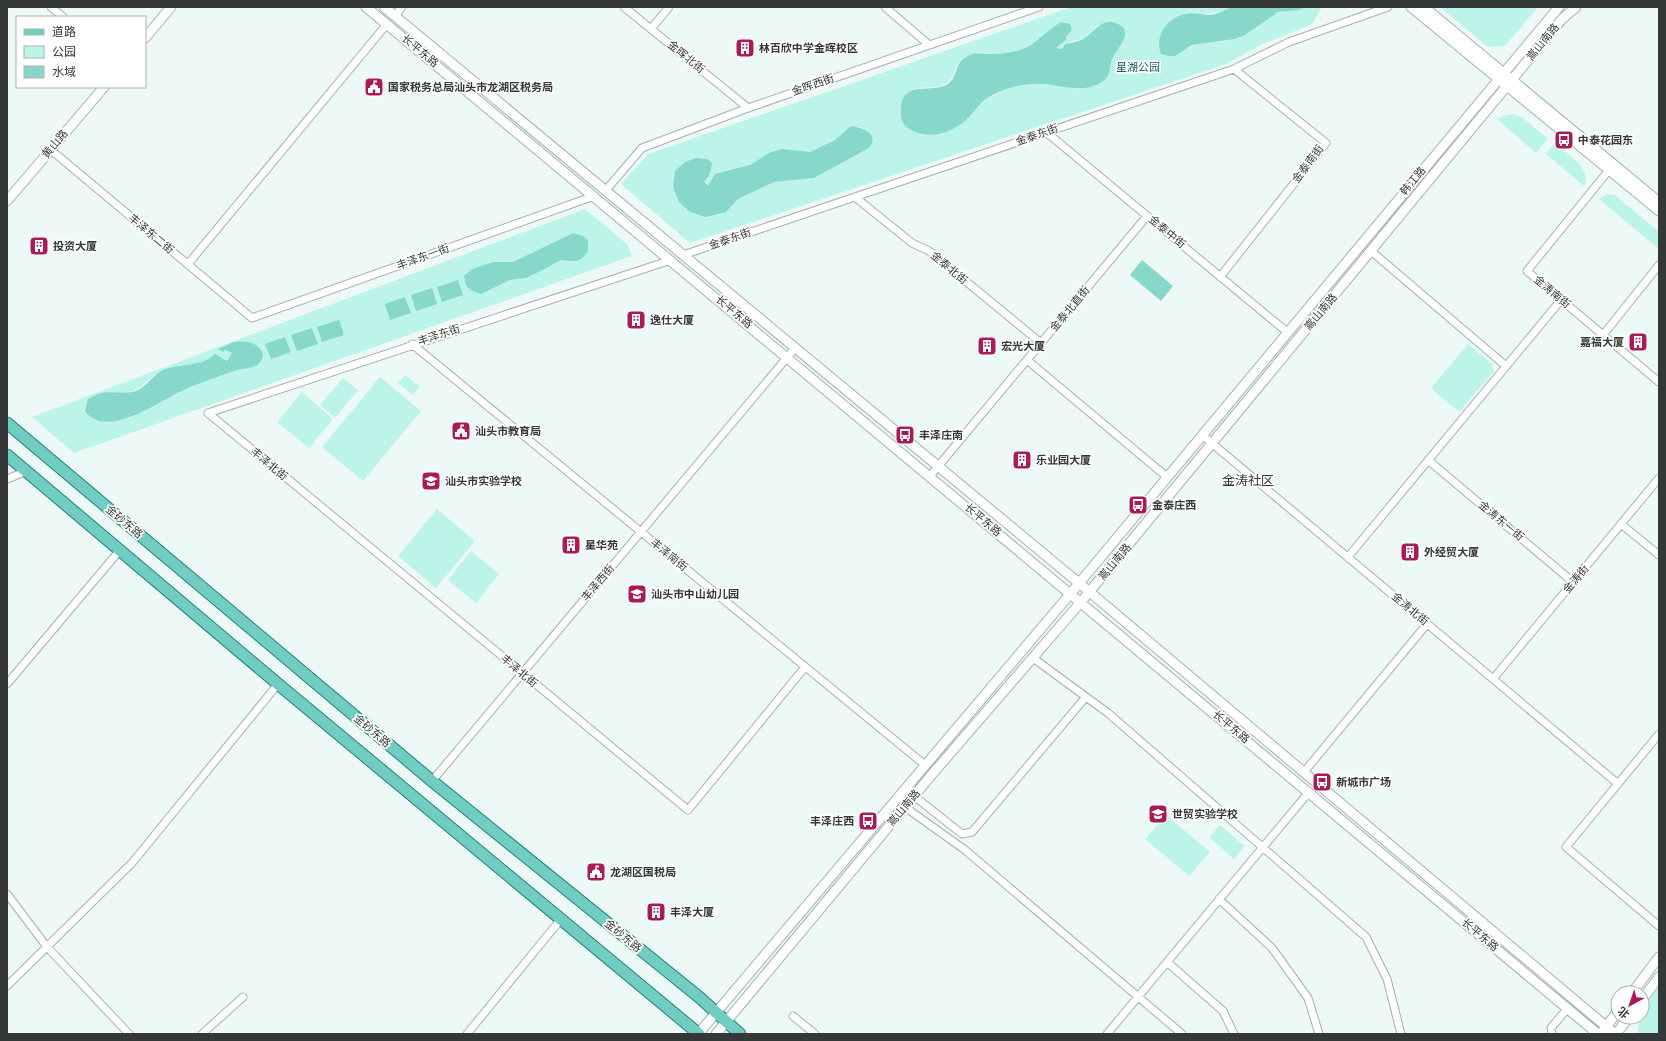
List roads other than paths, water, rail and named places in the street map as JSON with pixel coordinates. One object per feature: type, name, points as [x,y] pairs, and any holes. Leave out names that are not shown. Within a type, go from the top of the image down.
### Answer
[{"type":"main road","name":"金砂东路","points":[[7,423],[432,781],[700,997],[740,1034]]},
{"type":"main road","points":[[7,455],[278,684],[698,1034]]},
{"type":"street","points":[[51,7],[62,16]]},
{"type":"street","points":[[146,30],[165,7]]},
{"type":"street","points":[[146,37],[171,7]]},
{"type":"street","name":"长平东路","points":[[366,7],[1082,602],[1598,1034]]},
{"type":"street","name":"长平东路","points":[[384,7],[1090,592],[1304,772],[1604,1030],[1615,1034]]},
{"type":"street","points":[[395,16],[402,7]]},
{"type":"street","name":"金晖北街","points":[[624,7],[748,108]]},
{"type":"street","points":[[651,29],[669,7]]},
{"type":"street","points":[[885,7],[928,44]]},
{"type":"street","name":"金晖西街","points":[[606,190],[642,148],[748,108],[928,44],[1039,7]]},
{"type":"street","name":"金泰东街","points":[[683,254],[1234,69],[1288,42],[1388,7]]},
{"type":"street","points":[[1410,7],[1501,75]]},
{"type":"street","points":[[1424,7],[1609,170],[1659,211]]},
{"type":"street","name":"嵩山南路","points":[[1501,75],[1559,7]]},
{"type":"street","name":"嵩山南路","points":[[716,1034],[914,796],[1082,602],[1562,19],[1576,7]]},
{"type":"street","points":[[188,264],[388,24]]},
{"type":"street","name":"金泰南街","points":[[1220,277],[1326,143],[1234,69]]},
{"type":"street","name":"韩江路","points":[[1328,284],[1501,75]]},
{"type":"street","points":[[1510,83],[1659,202]]},
{"type":"street","name":"黄山路","points":[[7,193],[97,88]]},
{"type":"street","name":"黄山路","points":[[7,201],[103,88]]},
{"type":"street","name":"金泰中街","points":[[1046,132],[1287,332]]},
{"type":"street","name":"丰泽东二街","points":[[51,150],[252,318]]},
{"type":"street","name":"金涛南街","points":[[1609,170],[1527,271],[1659,382]]},
{"type":"street","name":"丰泽东一街","points":[[252,318],[594,196]]},
{"type":"street","name":"金泰北街","points":[[855,197],[912,243],[929,251],[1041,344]]},
{"type":"street","name":"金泰北直街","points":[[930,476],[1147,216]]},
{"type":"street","points":[[1371,251],[1506,366]]},
{"type":"street","name":"丰泽东街","points":[[208,413],[412,344],[671,260]]},
{"type":"street","points":[[1603,335],[1659,265]]},
{"type":"street","name":"嵩山南路","points":[[698,1034],[1071,593],[1328,284]]},
{"type":"street","points":[[1348,557],[1561,300]]},
{"type":"street","name":"丰泽南街","points":[[412,344],[925,765]]},
{"type":"street","name":"丰泽西街","points":[[432,781],[796,348]]},
{"type":"street","points":[[1027,360],[1167,477]]},
{"type":"street","name":"丰泽北街","points":[[208,413],[688,810],[805,667]]},
{"type":"street","name":"金涛北街","points":[[1202,435],[1617,783]]},
{"type":"street","name":"金涛东一街","points":[[1428,460],[1573,582]]},
{"type":"street","points":[[7,479],[27,471]]},
{"type":"street","name":"金涛街","points":[[1493,679],[1659,478]]},
{"type":"street","points":[[1621,524],[1659,555]]},
{"type":"street","points":[[7,684],[120,550]]},
{"type":"street","points":[[1304,772],[1428,624]]},
{"type":"street","points":[[1033,658],[1108,714],[1366,937],[1387,979],[1401,1034]]},
{"type":"street","points":[[7,986],[132,863],[278,684]]},
{"type":"street","points":[[914,796],[962,834],[972,832],[1085,698]]},
{"type":"street","points":[[1659,734],[1617,783],[1566,847],[1659,926]]},
{"type":"street","points":[[1107,1034],[1309,792]]},
{"type":"street","points":[[905,807],[965,850],[1182,1034]]},
{"type":"street","points":[[7,894],[46,947],[129,1034]]},
{"type":"street","points":[[1219,899],[1272,948],[1308,998],[1319,1034]]},
{"type":"street","points":[[467,1034],[561,919]]},
{"type":"street","points":[[1638,985],[1659,957]]},
{"type":"street","points":[[1167,962],[1224,1011],[1234,1034]]},
{"type":"street","points":[[1650,989],[1659,977]]},
{"type":"street","points":[[202,1034],[243,997]]},
{"type":"street","points":[[1552,1034],[1551,1028],[1567,1009]]},
{"type":"street","points":[[794,1016],[815,1034]]},
{"type":"street","points":[[1604,1030],[1610,1022]]},
{"type":"street","points":[[1615,1034],[1622,1025]]},
{"type":"water","points":[[1231,7],[1305,7],[1299,10],[1278,12],[1245,35],[1235,39],[1192,45],[1175,56],[1161,54],[1159,41],[1161,34],[1173,19],[1188,13],[1211,15]]},
{"type":"water","points":[[1061,22],[1070,24],[1072,30],[1066,37],[1067,39],[1056,48],[1062,49],[1065,44],[1083,39],[1098,26],[1106,22],[1116,23],[1122,26],[1125,31],[1125,35],[1112,60],[1106,79],[1091,87],[1085,88],[1072,88],[1045,84],[1029,84],[1012,87],[989,97],[981,103],[964,122],[950,130],[935,135],[919,133],[909,129],[903,123],[901,118],[902,103],[906,95],[912,91],[937,88],[945,85],[952,80],[959,64],[964,58],[975,54],[1008,53],[1018,51],[1027,47]]},
{"type":"water","points":[[851,126],[869,132],[873,139],[869,148],[814,178],[774,182],[738,199],[726,212],[706,217],[690,212],[679,202],[673,187],[675,171],[685,162],[696,158],[707,159],[712,163],[710,174],[704,182],[708,186],[715,174],[750,165],[769,153],[782,149],[810,152],[835,140]]},
{"type":"water","points":[[573,233],[583,236],[588,240],[588,251],[580,260],[561,260],[526,278],[510,280],[481,294],[472,291],[466,286],[464,276],[472,269],[493,262],[513,262]]},
{"type":"water","points":[[1142,260],[1173,286],[1161,301],[1130,275]]},
{"type":"water","points":[[458,280],[463,295],[442,302],[437,287]]},
{"type":"water","points":[[432,288],[437,304],[416,311],[411,295]]},
{"type":"water","points":[[405,297],[411,313],[390,320],[385,304]]},
{"type":"water","points":[[339,320],[344,335],[322,342],[317,327]]},
{"type":"water","points":[[312,328],[318,344],[297,351],[291,335]]},
{"type":"water","points":[[285,337],[291,352],[271,359],[265,344]]},
{"type":"water","points":[[234,342],[247,342],[258,346],[263,354],[259,363],[253,367],[237,370],[190,387],[151,407],[121,420],[107,422],[95,419],[85,411],[88,399],[104,393],[127,393],[136,391],[163,370],[203,361],[215,354],[227,361],[232,353],[225,350],[223,352],[218,349]]},
{"type":"place","name":"林百欣中学金晖校区","points":[[745,48]]},
{"type":"place","name":"国家税务总局汕头市龙湖区税务局","points":[[374,87]]},
{"type":"place","name":"中泰花园东","points":[[1564,140]]},
{"type":"place","name":"投资大厦","points":[[39,246]]},
{"type":"place","name":"逸仕大厦","points":[[636,320]]},
{"type":"place","name":"嘉福大厦","points":[[1638,342]]},
{"type":"place","name":"宏光大厦","points":[[987,346]]},
{"type":"place","name":"汕头市教育局","points":[[461,431]]},
{"type":"place","name":"丰泽庄南","points":[[905,435]]},
{"type":"place","name":"乐业园大厦","points":[[1022,460]]},
{"type":"place","name":"汕头市实验学校","points":[[431,481]]},
{"type":"place","name":"金泰庄西","points":[[1138,505]]},
{"type":"place","name":"星华苑","points":[[571,545]]},
{"type":"place","name":"外经贸大厦","points":[[1410,552]]},
{"type":"place","name":"汕头市中山幼儿园","points":[[637,594]]},
{"type":"place","name":"新城市广场","points":[[1322,782]]},
{"type":"place","name":"世贸实验学校","points":[[1158,814]]},
{"type":"place","name":"丰泽庄西","points":[[868,821]]},
{"type":"place","name":"龙湖区国税局","points":[[596,872]]},
{"type":"place","name":"丰泽大厦","points":[[656,912]]},
{"type":"district","name":"金涛社区","points":[[1248,480]]},
{"type":"park label","name":"星湖公园","points":[[1138,67]]}]
